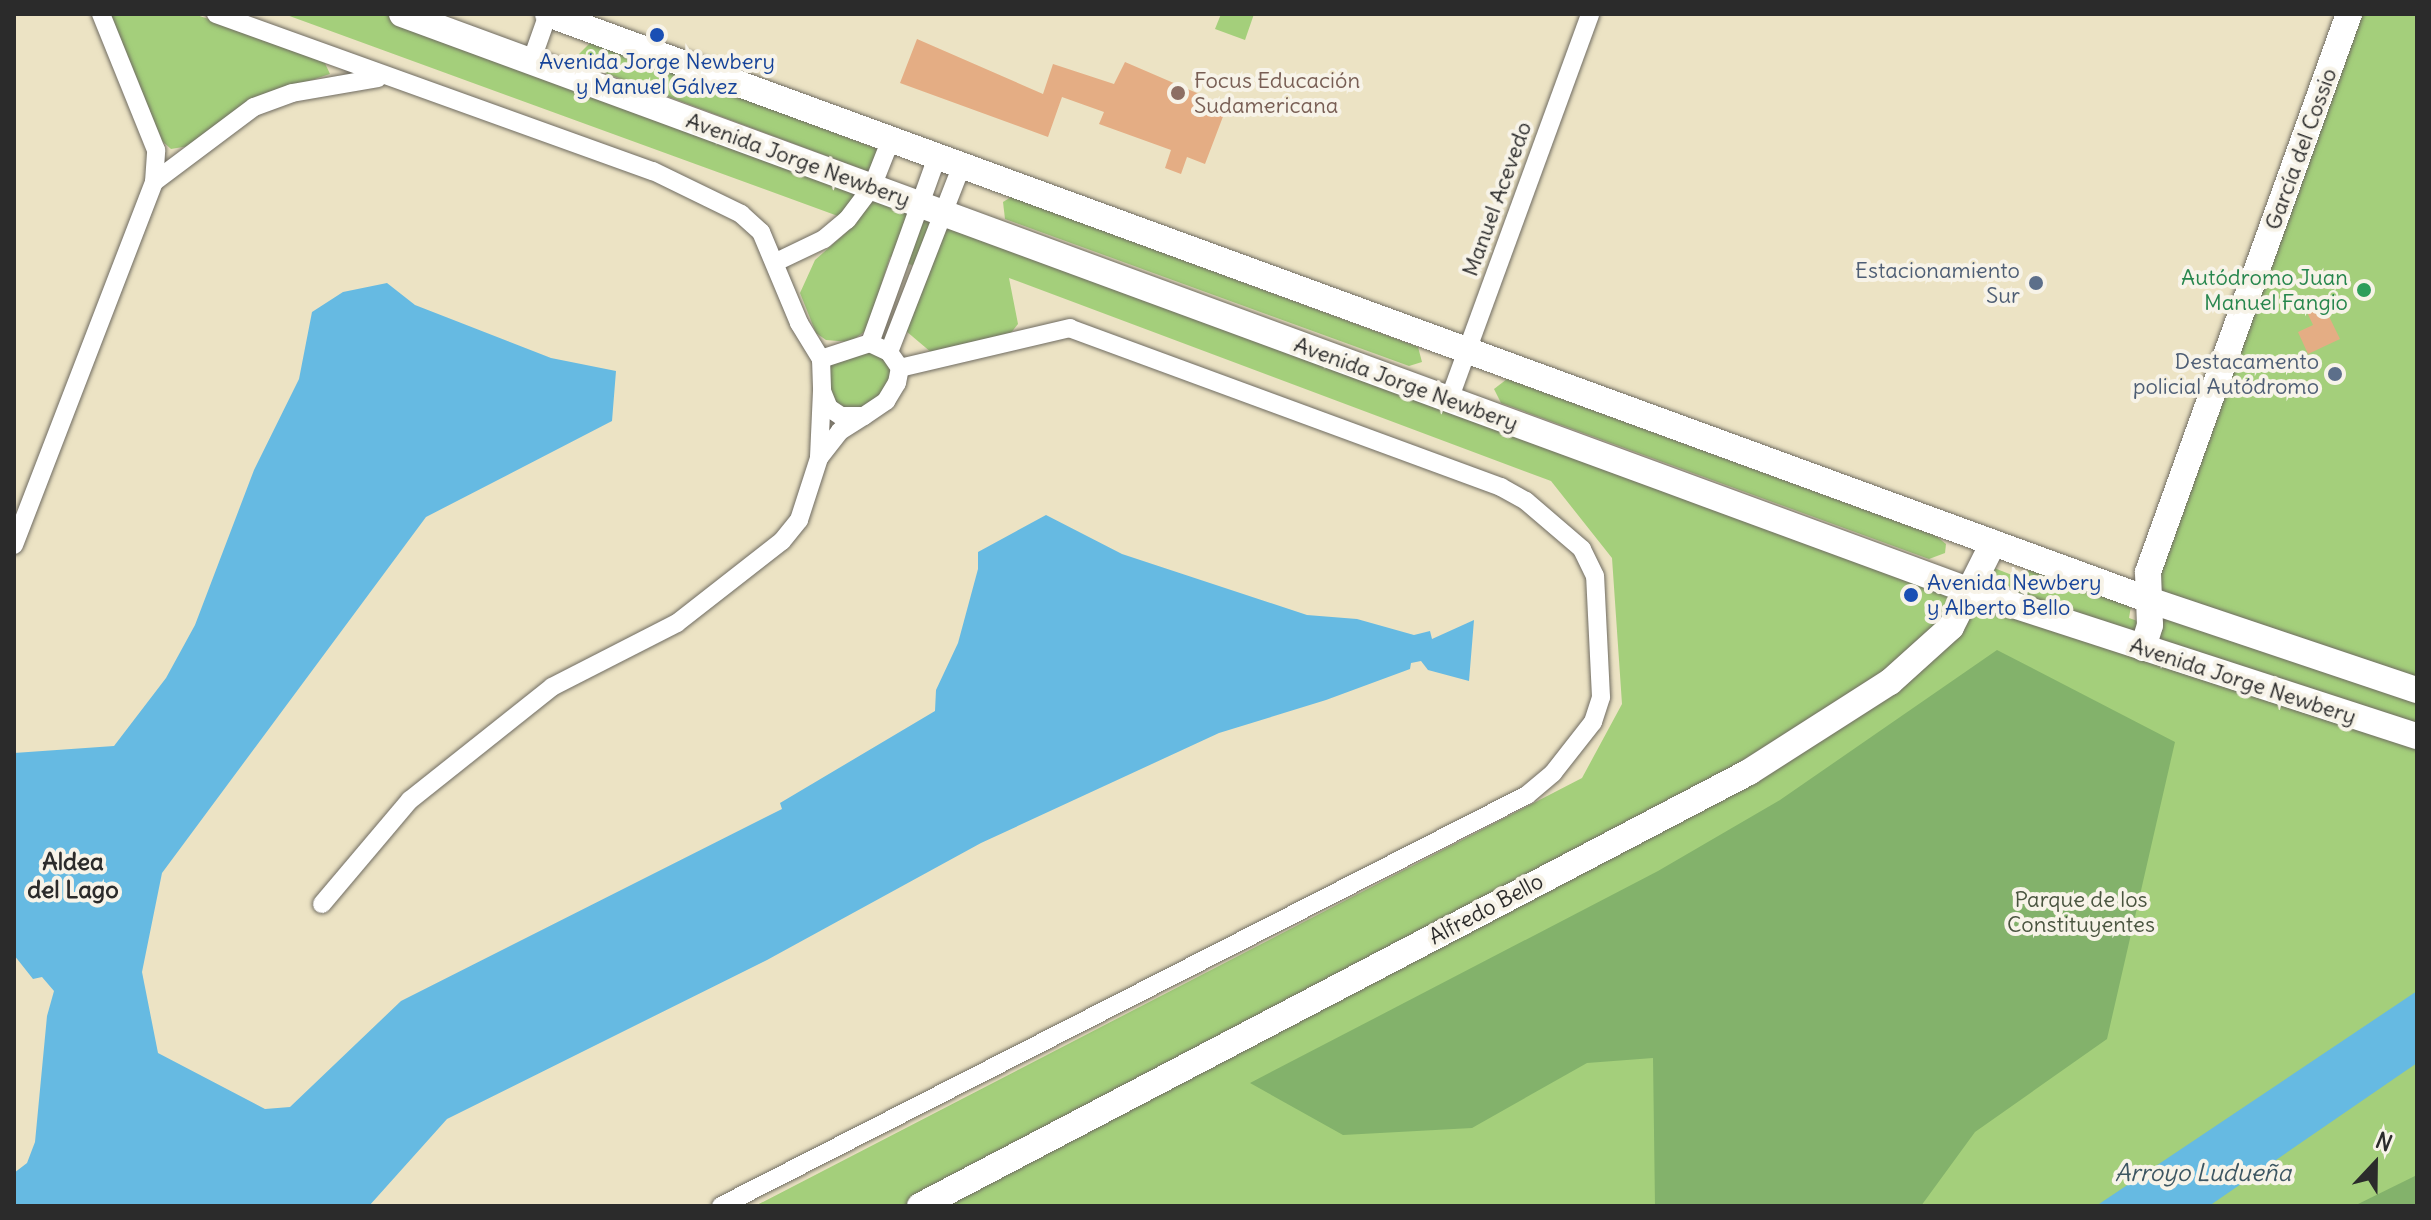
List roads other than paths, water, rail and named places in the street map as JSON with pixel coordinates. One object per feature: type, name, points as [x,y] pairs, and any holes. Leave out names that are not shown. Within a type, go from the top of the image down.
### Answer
[{"type":"main road","name":"Avenida Jorge Newbery","points":[[402,14],[1970,591],[2417,736]]},
{"type":"main road","name":"Avenida Jorge Newbery","points":[[548,14],[2149,600],[2417,690]]},
{"type":"main road","name":"García del Cossio","points":[[2143,648],[2150,625],[2148,572],[2349,14]]},
{"type":"main road","name":"Alfredo Bello","points":[[920,1206],[1749,772],[1890,682],[1951,627],[1993,543]]},
{"type":"street","points":[[14,545],[154,182],[156,150],[101,14]]},
{"type":"street","points":[[216,14],[383,77],[653,171],[705,194],[761,232],[799,323],[821,359],[819,458],[799,520],[782,541],[677,623],[552,687],[410,800],[322,904]]},
{"type":"street","points":[[531,62],[548,14]]},
{"type":"street","name":"Manuel Acevedo","points":[[1449,400],[1590,14]]},
{"type":"street","points":[[154,182],[254,107],[292,93],[383,77]]},
{"type":"street","points":[[776,262],[824,239],[872,187],[891,139]]},
{"type":"street","points":[[870,343],[931,209],[949,161]]},
{"type":"street","points":[[889,352],[931,209],[949,161]]},
{"type":"street","points":[[721,1206],[1527,795],[1553,773],[1593,722],[1601,697],[1595,576],[1582,549],[1526,501],[1501,487],[1070,328],[900,368]]},
{"type":"street","points":[[821,359],[870,343],[889,352],[900,368]]},
{"type":"street","points":[[819,458],[840,431],[886,401],[900,368]]},
{"type":"street","points":[[822,391],[829,408],[841,416],[864,416]]},
{"type":"water","points":[[387,283],[415,305],[551,358],[616,371],[612,421],[426,517],[162,873],[142,972],[158,1053],[265,1109],[290,1107],[401,1001],[782,809],[780,803],[935,711],[936,690],[958,643],[978,569],[978,552],[1046,515],[1122,554],[1307,615],[1357,619],[1414,635],[1430,631],[1432,639],[1474,620],[1469,681],[1428,670],[1421,661],[1411,663],[1410,669],[1326,700],[1219,733],[981,843],[767,960],[447,1119],[369,1206],[14,1206],[14,1173],[27,1163],[35,1142],[47,1016],[54,991],[42,977],[33,979],[14,955],[14,753],[114,746],[166,678],[195,625],[254,470],[299,379],[312,312],[343,292]]},
{"type":"water","name":"Arroyo Ludueña","points":[[2417,991],[2417,1063],[2209,1206],[2096,1206]]},
{"type":"place","name":"Avenida Jorge Newbery y Manuel Gálvez","points":[[657,35]]},
{"type":"place","name":"Focus Educación Sudamericana","points":[[1178,93]]},
{"type":"place","name":"Estacionamiento Sur","points":[[2036,283]]},
{"type":"place","name":"Autódromo Juan Manuel Fangio","points":[[2364,290]]},
{"type":"place","name":"Destacamento policial Autódromo","points":[[2335,374]]},
{"type":"place","name":"Avenida Newbery y Alberto Bello","points":[[1911,595]]},
{"type":"district","name":"Aldea del Lago","points":[[73,876]]},
{"type":"park label","name":"Parque de los Constituyentes","points":[[2081,912]]}]
